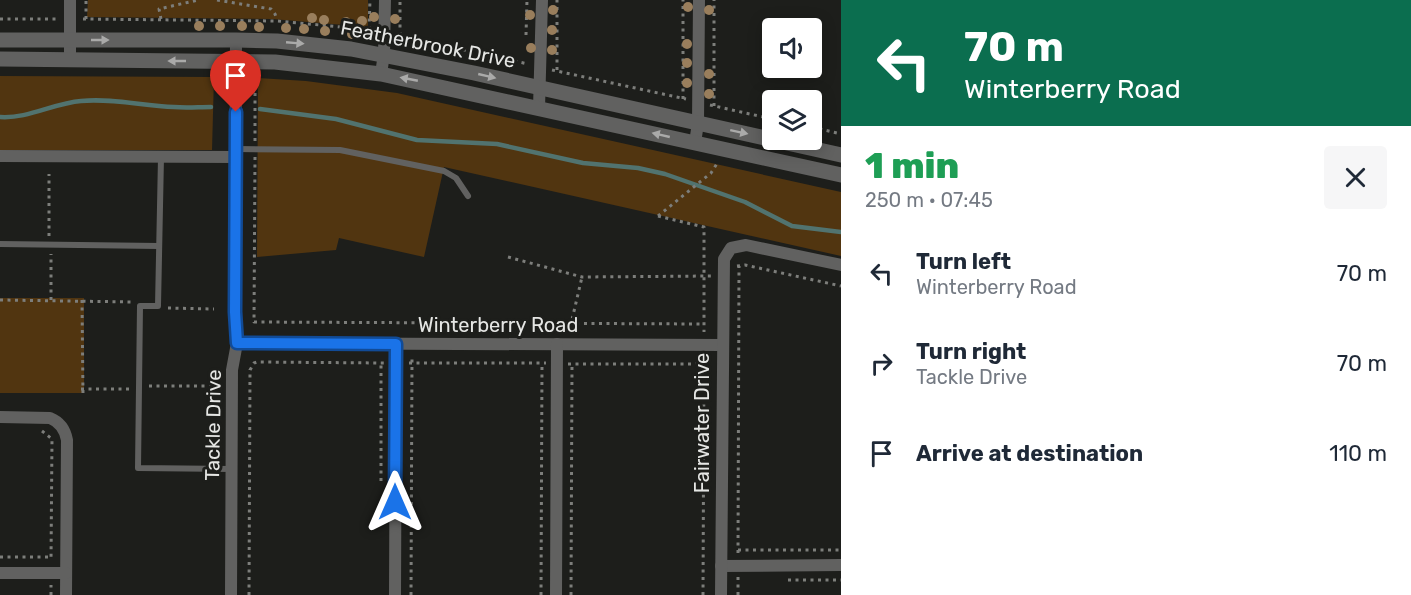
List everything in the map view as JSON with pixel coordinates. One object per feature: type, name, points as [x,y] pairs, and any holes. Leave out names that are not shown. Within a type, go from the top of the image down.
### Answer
[{"type":"street","points":[[70,0],[70,60]]},
{"type":"street","points":[[381,74],[384,54],[384,0]]},
{"type":"street","points":[[539,108],[542,0]]},
{"type":"street","points":[[695,143],[698,123],[699,0]]},
{"type":"street","name":"Featherbrook Drive","points":[[0,39],[236,40],[315,44],[384,54],[841,155]]},
{"type":"street","name":"Tackle Drive","points":[[231,595],[232,370],[237,343],[235,312],[236,40]]},
{"type":"street","name":"Featherbrook Drive","points":[[0,59],[236,68],[309,65],[381,74],[841,175]]},
{"type":"street","points":[[0,156],[161,157],[236,153]]},
{"type":"street","name":"Fairwater Drive","points":[[721,595],[723,271],[727,252],[735,246],[746,244],[841,265]]},
{"type":"street","name":"Winterberry Road","points":[[237,343],[722,345]]},
{"type":"street","points":[[395,595],[396,344]]},
{"type":"street","points":[[556,595],[557,344]]},
{"type":"street","points":[[0,417],[50,418],[57,421],[64,430],[67,440],[66,595]]},
{"type":"street","points":[[721,566],[841,565]]},
{"type":"street","points":[[0,573],[66,573]]},
{"type":"lane","points":[[236,153],[255,149],[340,150],[444,171],[456,178],[468,196]]},
{"type":"lane","points":[[161,157],[158,306],[140,306],[138,468],[232,469]]},
{"type":"lane","points":[[0,244],[159,246]]},
{"type":"path","points":[[86,0],[86,19]]},
{"type":"path","points":[[161,19],[159,9],[198,0]]},
{"type":"path","points":[[369,29],[370,0]]},
{"type":"path","points":[[400,0],[400,35]]},
{"type":"path","points":[[526,0],[526,42]]},
{"type":"path","points":[[557,0],[557,70]]},
{"type":"path","points":[[683,99],[684,0]]},
{"type":"path","points":[[714,0],[714,106]]},
{"type":"path","points":[[526,53],[526,64]]},
{"type":"path","points":[[236,68],[255,75],[265,75]]},
{"type":"path","points":[[255,75],[254,322],[704,324]]},
{"type":"path","points":[[822,129],[841,134]]},
{"type":"path","points":[[707,160],[727,164]]},
{"type":"path","points":[[703,595],[704,227],[658,216],[706,177],[718,162]]},
{"type":"path","points":[[508,257],[582,277],[705,276],[745,265],[841,286]]},
{"type":"path","points":[[704,266],[723,271]]},
{"type":"path","points":[[738,595],[739,266]]},
{"type":"path","points":[[571,344],[571,324],[582,277]]},
{"type":"path","points":[[0,300],[132,301],[140,306]]},
{"type":"path","points":[[82,300],[82,395]]},
{"type":"path","points":[[158,306],[214,309]]},
{"type":"path","points":[[411,595],[412,344]]},
{"type":"path","points":[[381,363],[381,491]]},
{"type":"path","points":[[541,595],[542,363]]},
{"type":"path","points":[[571,595],[572,364]]},
{"type":"path","points":[[33,431],[44,431],[52,439],[51,595]]},
{"type":"path","points":[[738,549],[841,550]]},
{"type":"path","points":[[0,557],[51,557]]},
{"type":"path","points":[[784,580],[841,580]]},
{"type":"shaded area","points":[[88,0],[368,0],[368,27],[272,19],[87,17]]},
{"type":"shaded area","points":[[0,76],[214,77],[212,150],[0,150]]},
{"type":"shaded area","points":[[258,78],[306,81],[397,93],[841,192],[841,256],[444,167],[424,257],[339,238],[336,250],[257,257]]},
{"type":"shaded area","points":[[0,298],[84,298],[84,393],[0,393]]},
{"type":"waterway","points":[[0,117],[21,116],[71,102],[93,100],[162,106],[211,107]]},
{"type":"waterway","points":[[260,109],[336,119],[417,140],[497,144],[583,163],[638,168],[665,174],[745,202],[792,226],[841,232]]},
{"type":"route","points":[[236,112],[235,312],[237,343],[396,344],[395,502]]}]
